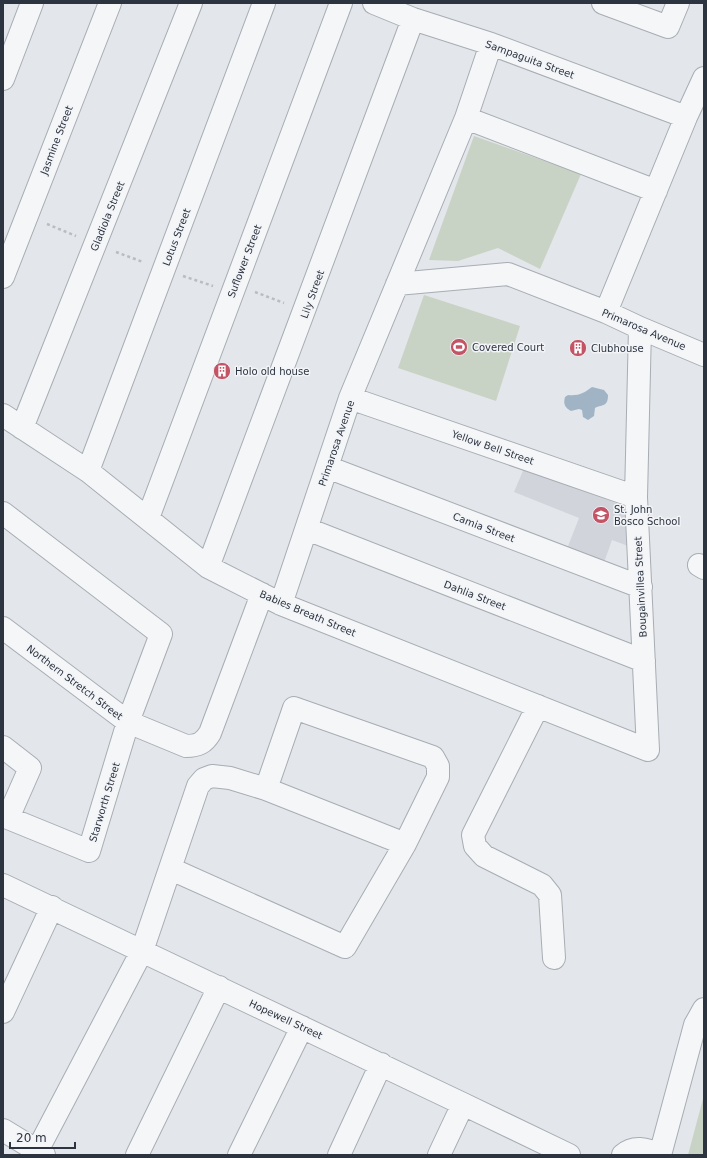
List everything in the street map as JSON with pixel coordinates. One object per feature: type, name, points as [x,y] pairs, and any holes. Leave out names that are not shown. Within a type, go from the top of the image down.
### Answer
[{"type":"street","points":[[3,80],[32,3]]},
{"type":"street","name":"Jasmine Street","points":[[3,277],[7,252],[110,3]]},
{"type":"street","name":"Gladiola Street","points":[[22,428],[191,3]]},
{"type":"street","name":"Lotus Street","points":[[88,471],[264,3]]},
{"type":"street","name":"Suflower Street","points":[[148,518],[341,3]]},
{"type":"street","name":"Sampaguita Street","points":[[374,3],[413,19],[492,44],[686,117]]},
{"type":"street","points":[[603,3],[668,27],[678,3]]},
{"type":"street","name":"Lily Street","points":[[208,568],[413,19]]},
{"type":"street","name":"Primarosa Avenue","points":[[281,604],[350,398],[466,118],[492,44]]},
{"type":"street","points":[[606,312],[686,117],[704,78]]},
{"type":"street","points":[[466,118],[656,191]]},
{"type":"street","name":"Primarosa Avenue","points":[[397,284],[508,274],[606,312],[640,328],[704,354]]},
{"type":"street","name":"Bougainvillea Street","points":[[640,328],[636,496],[648,750]]},
{"type":"street","name":"Yellow Bell Street","points":[[350,398],[636,496]]},
{"type":"street","name":"Babies Breath Street","points":[[3,415],[88,471],[208,568],[281,604],[648,750]]},
{"type":"street","name":"Camia Street","points":[[327,467],[641,587]]},
{"type":"street","points":[[3,513],[161,634],[128,722]]},
{"type":"street","name":"Dahlia Street","points":[[307,529],[644,661]]},
{"type":"street","name":"Northern Stretch Street","points":[[3,628],[128,722],[186,746],[194,746],[205,741],[210,733],[262,594]]},
{"type":"street","points":[[538,706],[473,834],[475,846],[484,856],[542,885],[550,895],[554,958]]},
{"type":"street","points":[[171,869],[345,947],[405,844],[438,777],[438,766],[433,757],[294,708],[266,789]]},
{"type":"street","name":"Starworth Street","points":[[3,747],[30,768],[8,818],[89,851],[128,722]]},
{"type":"street","points":[[3,1130],[40,1153],[142,951],[198,786],[204,780],[212,776],[221,776],[266,789],[405,844]]},
{"type":"street","name":"Hopewell Street","points":[[3,885],[382,1064],[569,1155]]},
{"type":"street","points":[[5,1001],[52,907]]},
{"type":"street","points":[[137,1155],[219,987]]},
{"type":"street","points":[[623,1155],[634,1150],[643,1149],[652,1151],[659,1155],[695,1026],[704,1009]]},
{"type":"street","points":[[239,1155],[302,1027]]},
{"type":"street","points":[[339,1155],[382,1064]]},
{"type":"street","points":[[439,1155],[464,1104]]},
{"type":"shaded area","name":"St. John Bosco School","points":[[525,466],[632,511],[628,546],[612,540],[602,568],[565,554],[579,518],[514,492]]},
{"type":"green space","points":[[474,136],[581,174],[540,269],[498,248],[458,261],[429,260]]},
{"type":"green space","name":"Covered Court","points":[[424,295],[520,326],[496,401],[398,368]]},
{"type":"green space","points":[[704,1095],[704,1155],[688,1155]]},
{"type":"water","points":[[592,387],[604,390],[608,395],[606,403],[595,408],[594,416],[588,420],[583,417],[582,410],[579,409],[571,411],[567,409],[564,404],[565,397],[568,395],[581,394]]},
{"type":"place","name":"Covered Court","points":[[459,347]]},
{"type":"place","name":"Clubhouse","points":[[578,348]]},
{"type":"place","name":"Holo old house","points":[[222,371]]},
{"type":"place","name":"St. John Bosco School","points":[[601,515]]}]
